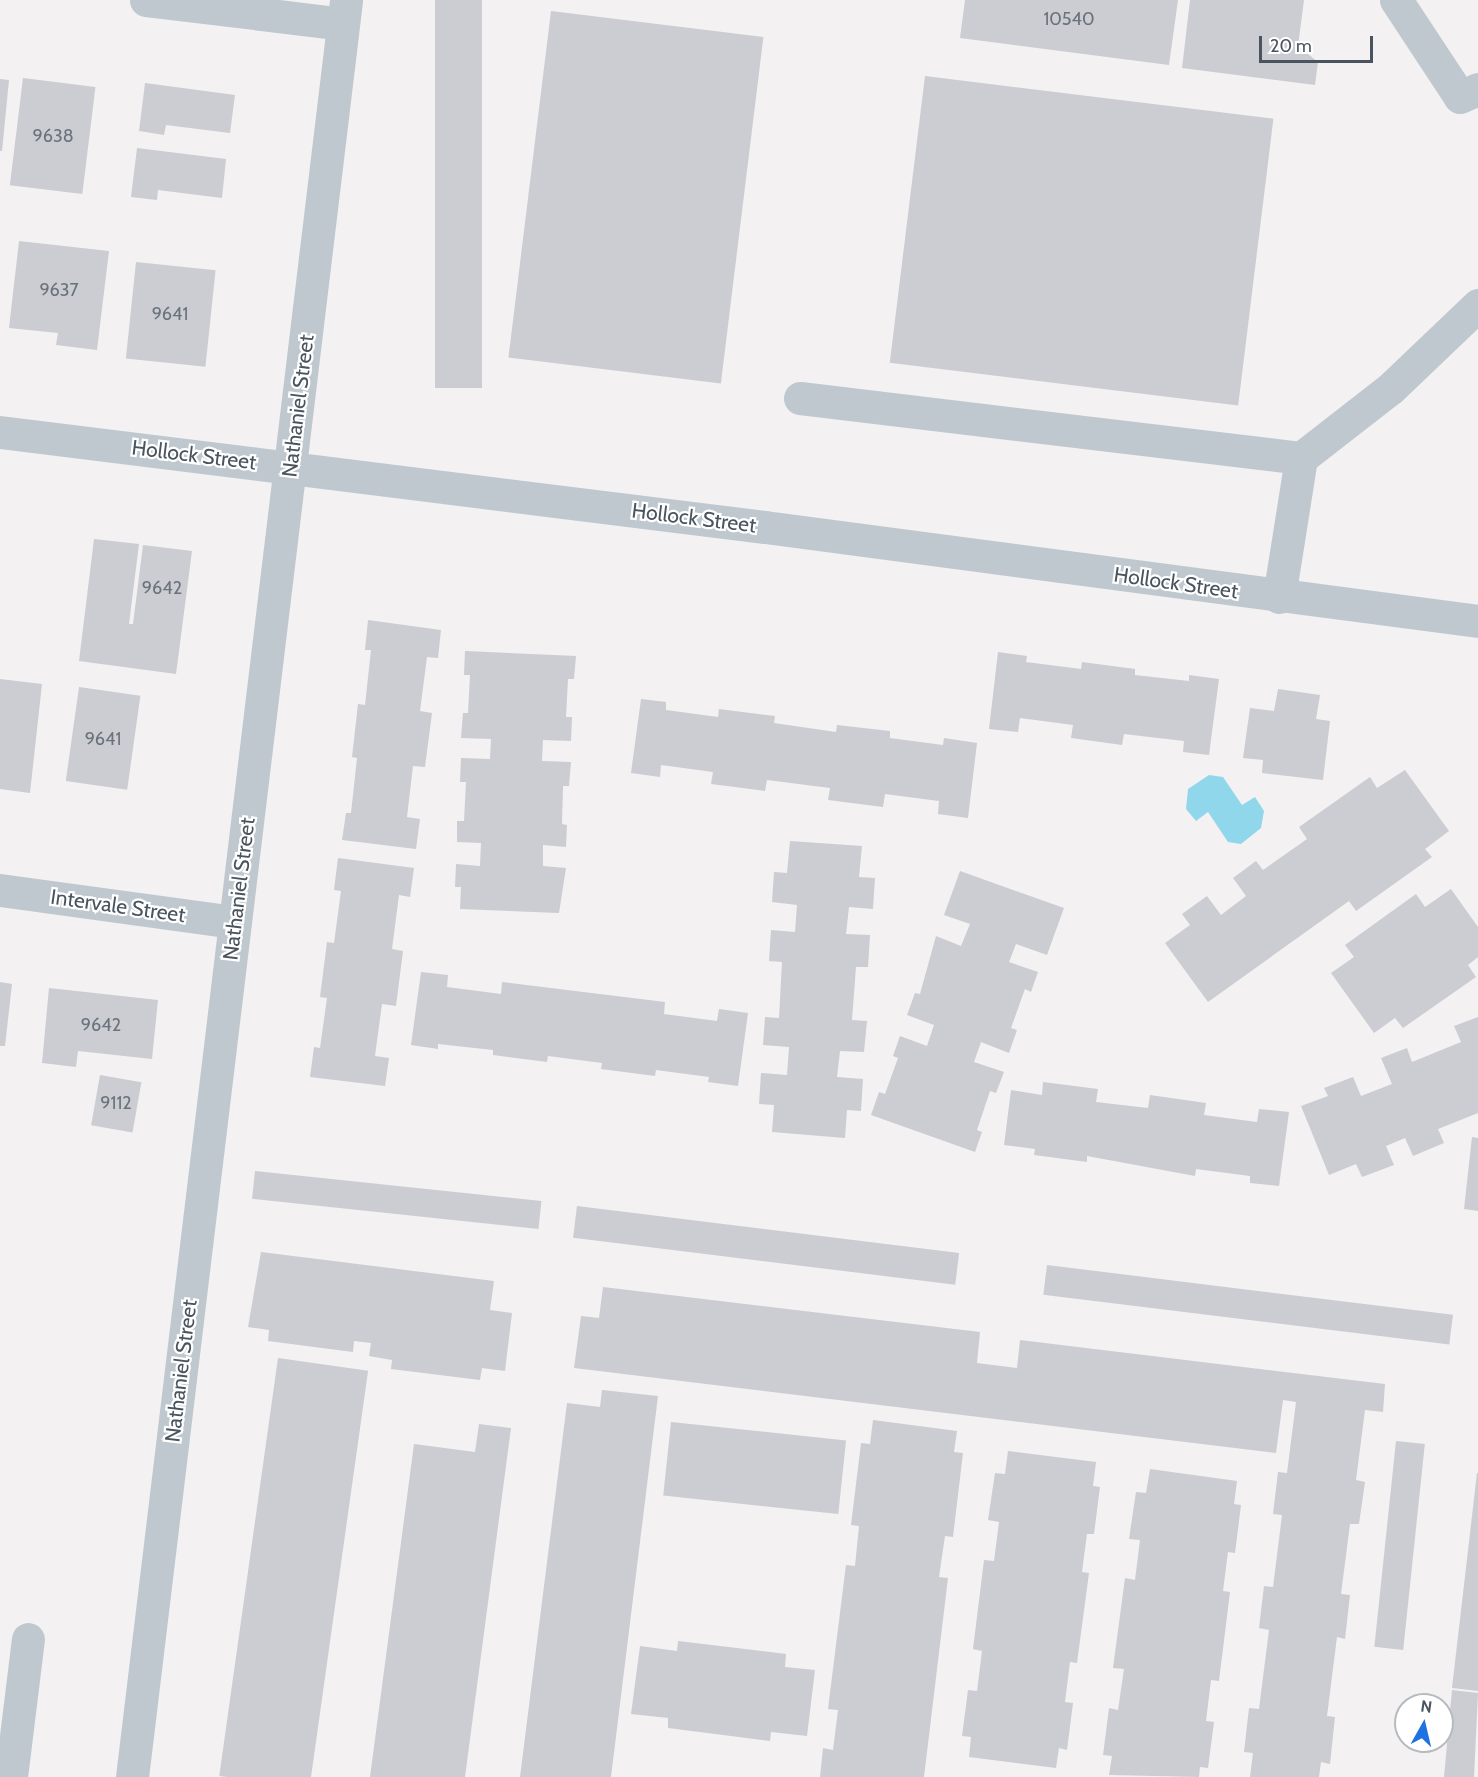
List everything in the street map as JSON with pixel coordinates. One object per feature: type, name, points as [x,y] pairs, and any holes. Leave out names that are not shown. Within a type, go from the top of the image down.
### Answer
[{"type":"street","points":[[146,0],[345,12]]},
{"type":"street","points":[[1396,0],[1460,97],[1478,89]]},
{"type":"street","name":"Nathaniel Street","points":[[132,1777],[345,12]]},
{"type":"street","points":[[1279,597],[1300,458],[1391,388],[1478,305]]},
{"type":"street","points":[[800,398],[1300,458]]},
{"type":"street","name":"Hollock Street","points":[[0,432],[290,466],[1279,597],[1478,621]]},
{"type":"street","name":"Intervale Street","points":[[0,890],[235,922]]},
{"type":"street","points":[[11,1777],[28,1639]]},
{"type":"water","points":[[1209,775],[1223,777],[1242,805],[1255,797],[1264,811],[1261,828],[1241,844],[1228,842],[1208,812],[1196,821],[1186,809],[1188,789]]},
{"type":"building","points":[[435,0],[482,0],[482,388],[435,388]]},
{"type":"building","points":[[965,0],[1178,0],[1169,65],[960,38]]},
{"type":"building","points":[[1190,0],[1304,0],[1298,46],[1318,62],[1315,85],[1182,68]]},
{"type":"building","points":[[551,11],[763,37],[721,383],[508,357]]},
{"type":"building","points":[[925,76],[1273,119],[1238,406],[890,363]]},
{"type":"building","points":[[23,78],[95,87],[82,194],[10,185]]},
{"type":"building","points":[[0,79],[9,80],[2,151],[0,151]]},
{"type":"building","points":[[145,83],[235,95],[230,133],[166,125],[164,135],[139,131]]},
{"type":"building","points":[[137,148],[226,159],[222,198],[158,190],[157,200],[131,197]]},
{"type":"building","points":[[19,241],[109,251],[97,350],[56,345],[58,333],[9,328]]},
{"type":"building","points":[[136,262],[216,270],[205,367],[126,358]]},
{"type":"building","points":[[94,539],[139,544],[129,624],[133,624],[143,545],[192,551],[176,674],[79,661]]},
{"type":"building","points":[[368,620],[441,630],[438,658],[427,657],[420,711],[432,713],[425,767],[413,766],[407,817],[420,819],[416,849],[342,840],[346,813],[351,813],[357,758],[352,757],[358,704],[365,705],[371,650],[365,650]]},
{"type":"building","points":[[465,651],[576,656],[574,679],[568,679],[566,717],[572,717],[571,741],[543,740],[542,761],[571,762],[569,786],[563,786],[562,824],[567,825],[566,847],[543,845],[543,866],[566,868],[559,913],[460,909],[461,887],[455,887],[456,864],[480,866],[481,843],[457,842],[457,821],[464,821],[466,782],[460,782],[461,758],[490,759],[491,739],[461,738],[463,713],[468,713],[470,675],[464,675]]},
{"type":"building","points":[[998,652],[1027,656],[1026,662],[1081,669],[1082,662],[1135,669],[1135,675],[1189,681],[1189,675],[1219,679],[1209,755],[1183,752],[1184,741],[1124,734],[1122,745],[1071,738],[1073,725],[1020,718],[1018,732],[989,729]]},
{"type":"building","points":[[0,679],[42,684],[30,793],[0,789]]},
{"type":"building","points":[[79,687],[140,696],[127,790],[66,781]]},
{"type":"building","points":[[1278,689],[1320,695],[1316,719],[1330,721],[1323,780],[1262,773],[1263,760],[1243,758],[1250,708],[1274,711]]},
{"type":"building","points":[[641,699],[666,702],[666,710],[718,717],[719,709],[775,716],[774,723],[836,732],[837,725],[890,731],[890,738],[943,745],[944,738],[977,743],[968,818],[938,814],[939,801],[885,794],[883,807],[828,800],[830,788],[767,780],[765,791],[711,784],[713,772],[661,765],[660,777],[631,773]]},
{"type":"building","points":[[1405,770],[1449,831],[1425,849],[1432,857],[1356,911],[1349,901],[1208,1002],[1165,943],[1190,925],[1182,914],[1207,896],[1221,915],[1246,896],[1233,878],[1256,861],[1263,870],[1307,839],[1299,827],[1370,777],[1377,788]]},
{"type":"building","points":[[790,841],[862,846],[859,877],[875,878],[873,909],[849,907],[846,934],[870,935],[868,967],[856,967],[852,1020],[867,1021],[864,1052],[840,1051],[837,1077],[863,1079],[861,1111],[847,1110],[845,1138],[772,1132],[774,1105],[759,1104],[761,1073],[787,1075],[789,1047],[763,1045],[765,1017],[779,1018],[782,962],[769,961],[771,930],[795,932],[797,905],[772,902],[774,872],[787,873]]},
{"type":"building","points":[[338,858],[414,868],[410,897],[399,895],[392,949],[403,951],[396,1006],[382,1004],[375,1056],[389,1058],[385,1086],[310,1077],[314,1047],[320,1048],[327,998],[320,997],[327,942],[334,943],[341,891],[334,890]]},
{"type":"building","points":[[960,871],[1064,908],[1047,955],[1016,944],[1009,962],[1038,972],[1031,992],[1025,989],[1011,1028],[1017,1030],[1009,1053],[981,1042],[974,1062],[1004,1072],[996,1093],[990,1091],[977,1130],[982,1132],[975,1152],[871,1115],[879,1092],[885,1094],[898,1058],[893,1056],[900,1036],[927,1046],[934,1025],[907,1015],[915,993],[920,994],[936,936],[961,946],[970,924],[944,915]]},
{"type":"building","points":[[1451,889],[1478,927],[1478,957],[1468,965],[1476,977],[1403,1028],[1395,1018],[1374,1033],[1331,973],[1354,957],[1345,945],[1416,894],[1425,907]]},
{"type":"building","points":[[421,972],[448,975],[447,987],[501,994],[502,982],[665,1002],[664,1014],[717,1021],[719,1009],[748,1013],[738,1086],[708,1082],[709,1077],[656,1070],[655,1076],[601,1069],[602,1063],[548,1056],[547,1062],[493,1055],[493,1050],[438,1044],[438,1049],[411,1045]]},
{"type":"building","points":[[0,982],[12,984],[5,1046],[0,1046]]},
{"type":"building","points":[[49,988],[158,1000],[152,1059],[78,1051],[76,1067],[42,1063]]},
{"type":"building","points":[[1478,1017],[1478,1113],[1438,1129],[1444,1143],[1413,1156],[1405,1138],[1386,1146],[1394,1165],[1362,1177],[1356,1164],[1329,1175],[1301,1106],[1328,1096],[1324,1088],[1353,1077],[1361,1096],[1392,1084],[1381,1058],[1407,1048],[1412,1062],[1461,1042],[1454,1026]]},
{"type":"building","points":[[100,1075],[141,1082],[133,1133],[91,1125]]},
{"type":"building","points":[[1043,1082],[1098,1089],[1096,1102],[1148,1108],[1150,1095],[1206,1103],[1204,1115],[1257,1122],[1259,1109],[1289,1112],[1279,1186],[1250,1183],[1250,1176],[1196,1169],[1195,1176],[1087,1156],[1087,1162],[1034,1155],[1035,1149],[1004,1145],[1011,1090],[1042,1095]]},
{"type":"building","points":[[1472,1137],[1478,1138],[1478,1211],[1464,1209]]},
{"type":"building","points":[[255,1171],[541,1201],[538,1229],[252,1199]]},
{"type":"building","points":[[577,1206],[959,1253],[955,1285],[573,1238]]},
{"type":"building","points":[[261,1252],[494,1281],[490,1310],[512,1313],[505,1371],[482,1368],[480,1380],[391,1369],[392,1360],[369,1356],[371,1343],[354,1341],[353,1352],[268,1341],[269,1330],[248,1327]]},
{"type":"building","points":[[1047,1265],[1453,1315],[1449,1345],[1043,1295]]},
{"type":"building","points":[[603,1287],[980,1332],[977,1363],[1017,1368],[1020,1340],[1385,1384],[1383,1412],[1365,1410],[1356,1480],[1365,1482],[1359,1524],[1350,1524],[1341,1594],[1350,1595],[1345,1639],[1337,1637],[1327,1716],[1335,1717],[1330,1764],[1321,1762],[1319,1777],[1250,1777],[1253,1753],[1244,1752],[1249,1708],[1259,1709],[1269,1630],[1259,1628],[1264,1586],[1273,1587],[1282,1515],[1273,1514],[1278,1472],[1287,1473],[1296,1402],[1283,1400],[1276,1453],[574,1368],[581,1316],[599,1318]]},
{"type":"building","points":[[278,1358],[368,1371],[311,1777],[219,1776]]},
{"type":"building","points":[[602,1390],[658,1396],[611,1777],[520,1777],[567,1403],[600,1407]]},
{"type":"building","points":[[873,1420],[957,1431],[954,1452],[963,1453],[953,1537],[945,1536],[939,1577],[948,1578],[924,1777],[820,1777],[823,1748],[833,1750],[838,1710],[828,1709],[846,1565],[855,1566],[859,1526],[851,1525],[861,1443],[870,1444]]},
{"type":"building","points":[[671,1422],[846,1440],[838,1514],[663,1496]]},
{"type":"building","points":[[479,1424],[511,1428],[465,1777],[370,1777],[414,1444],[475,1452]]},
{"type":"building","points":[[1396,1441],[1425,1444],[1403,1650],[1374,1647]]},
{"type":"building","points":[[1008,1451],[1096,1462],[1093,1486],[1100,1487],[1094,1534],[1087,1534],[1082,1572],[1089,1573],[1077,1663],[1070,1662],[1065,1702],[1073,1703],[1067,1750],[1059,1748],[1056,1768],[969,1757],[971,1737],[962,1736],[968,1690],[977,1691],[982,1651],[973,1649],[984,1560],[994,1561],[999,1522],[988,1520],[995,1473],[1005,1474]]},
{"type":"building","points":[[1150,1469],[1237,1481],[1234,1504],[1241,1505],[1235,1553],[1228,1552],[1223,1591],[1230,1592],[1219,1681],[1211,1680],[1206,1721],[1214,1722],[1208,1768],[1200,1767],[1199,1777],[1109,1775],[1112,1756],[1103,1755],[1109,1708],[1118,1710],[1124,1669],[1113,1668],[1125,1578],[1135,1580],[1140,1540],[1129,1539],[1136,1492],[1146,1493]]},
{"type":"building","points":[[1478,1473],[1478,1691],[1452,1688]]},
{"type":"building","points":[[678,1641],[786,1654],[785,1667],[815,1670],[807,1736],[771,1732],[770,1741],[668,1728],[668,1718],[631,1714],[640,1646],[677,1651]]},
{"type":"building","points":[[1452,1690],[1478,1693],[1474,1777],[1444,1777],[1446,1753],[1454,1753],[1454,1693],[1452,1693]]}]
